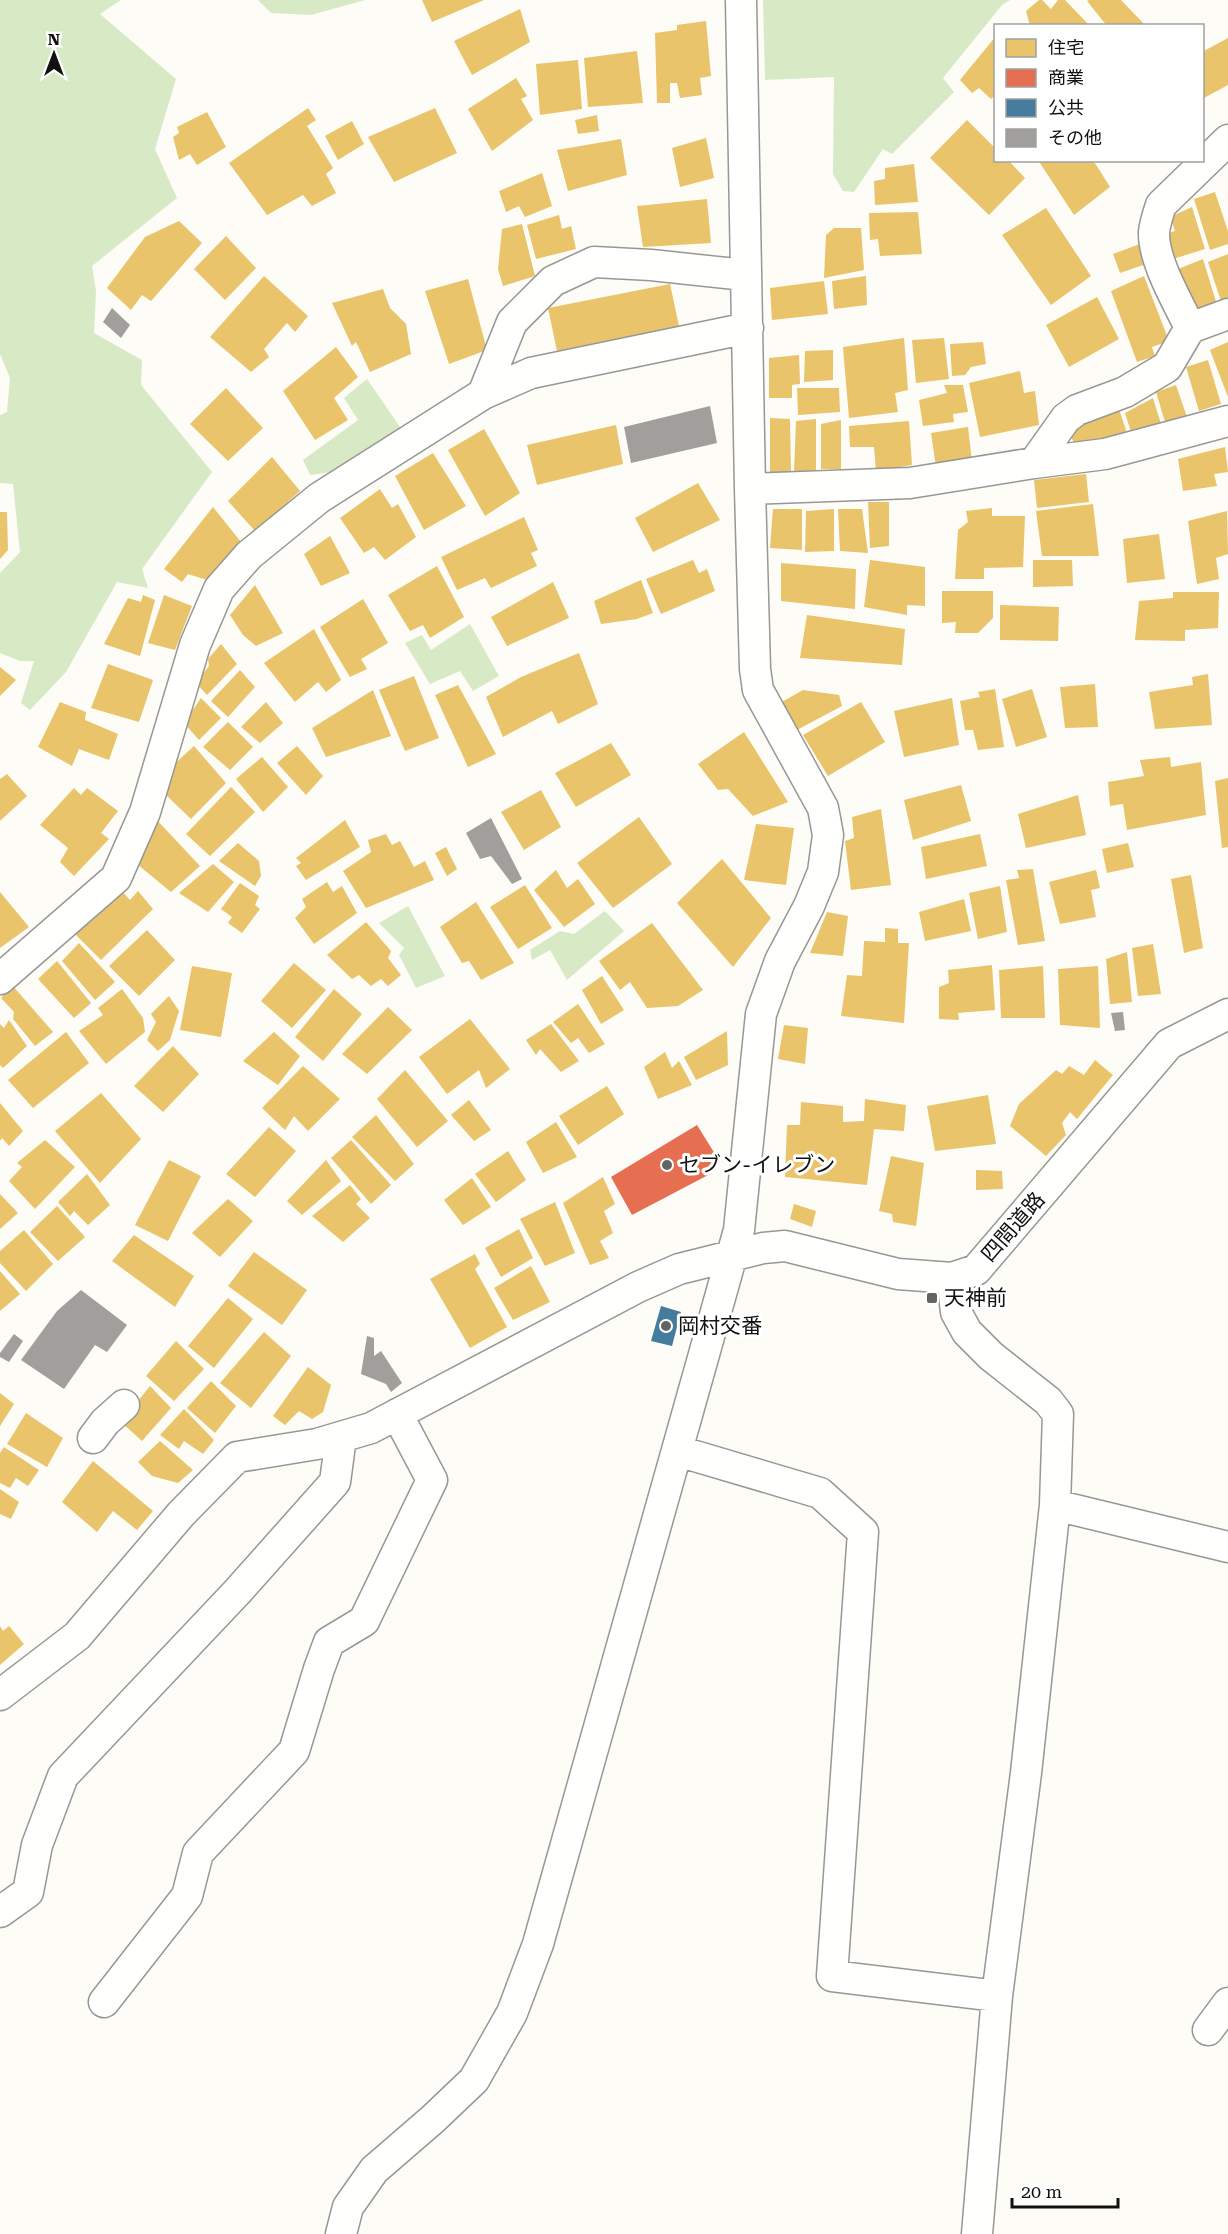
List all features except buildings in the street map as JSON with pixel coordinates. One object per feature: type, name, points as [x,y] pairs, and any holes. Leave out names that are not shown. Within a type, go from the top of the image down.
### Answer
[{"type":"street","points":[[341,2234],[348,2207],[374,2170],[474,2080],[512,2013],[538,1944],[739,1230],[761,1014],[780,962],[809,906],[823,872],[828,836],[823,808],[758,690],[755,669],[741,0]]},
{"type":"street","points":[[1190,328],[1158,258],[1154,233],[1157,218],[1161,205],[1228,141]]},
{"type":"street","points":[[483,394],[512,322],[554,281],[594,262],[745,274]]},
{"type":"street","points":[[1034,463],[1066,418],[1077,410],[1125,392],[1167,368],[1190,328],[1228,314]]},
{"type":"street","points":[[0,979],[116,878],[145,812],[195,645],[219,589],[249,555],[319,498],[483,394],[531,373],[748,328]]},
{"type":"street","points":[[750,489],[910,483],[1105,454],[1228,421]]},
{"type":"street","name":"四間道路","points":[[0,1695],[77,1636],[181,1514],[237,1457],[317,1444],[371,1428],[638,1287],[679,1269],[763,1248],[785,1246],[898,1275],[952,1278],[976,1270],[1169,1044],[1228,1014]]},
{"type":"street","points":[[952,1278],[956,1312],[967,1332],[991,1356],[1048,1401],[1058,1414],[1055,1505],[1026,1773],[997,1996],[978,2234]]},
{"type":"street","points":[[93,1438],[105,1422],[124,1405]]},
{"type":"street","points":[[104,2002],[187,1896],[198,1853],[294,1751],[329,1642],[364,1621],[432,1480],[397,1414]]},
{"type":"street","points":[[0,1912],[28,1892],[37,1845],[63,1776],[238,1591],[334,1482],[341,1437]]},
{"type":"street","points":[[678,1451],[820,1493],[863,1532],[832,1976],[997,1996]]},
{"type":"street","points":[[1055,1505],[1228,1547]]},
{"type":"street","points":[[1208,2030],[1228,2003]]},
{"type":"green space","points":[[0,0],[121,0],[100,14],[176,79],[155,149],[177,198],[92,266],[96,291],[94,333],[142,360],[141,385],[212,472],[142,569],[148,588],[117,582],[66,672],[30,710],[21,703],[34,661],[20,661],[0,653],[0,573],[20,552],[13,484],[0,483],[0,415],[7,412],[10,378],[0,354]]},
{"type":"green space","points":[[258,0],[365,0],[311,15],[271,13]]},
{"type":"green space","points":[[763,0],[1010,0],[1002,5],[943,78],[954,92],[892,154],[883,149],[854,192],[843,191],[833,174],[834,77],[765,80]]},
{"type":"green space","points":[[367,379],[402,430],[332,472],[310,475],[303,460],[358,420],[344,398]]},
{"type":"green space","points":[[470,624],[499,676],[473,691],[460,671],[430,684],[405,643],[422,635],[431,650]]},
{"type":"green space","points":[[408,906],[445,976],[416,988],[399,955],[404,948],[379,923]]},
{"type":"green space","points":[[605,911],[624,931],[567,980],[550,950],[532,960],[530,950],[560,931],[574,934]]},
{"type":"place","name":"セブン-イレブン","points":[[667,1165]]},
{"type":"place","name":"天神前","points":[[932,1298]]},
{"type":"place","name":"岡村交番","points":[[666,1326]]}]
